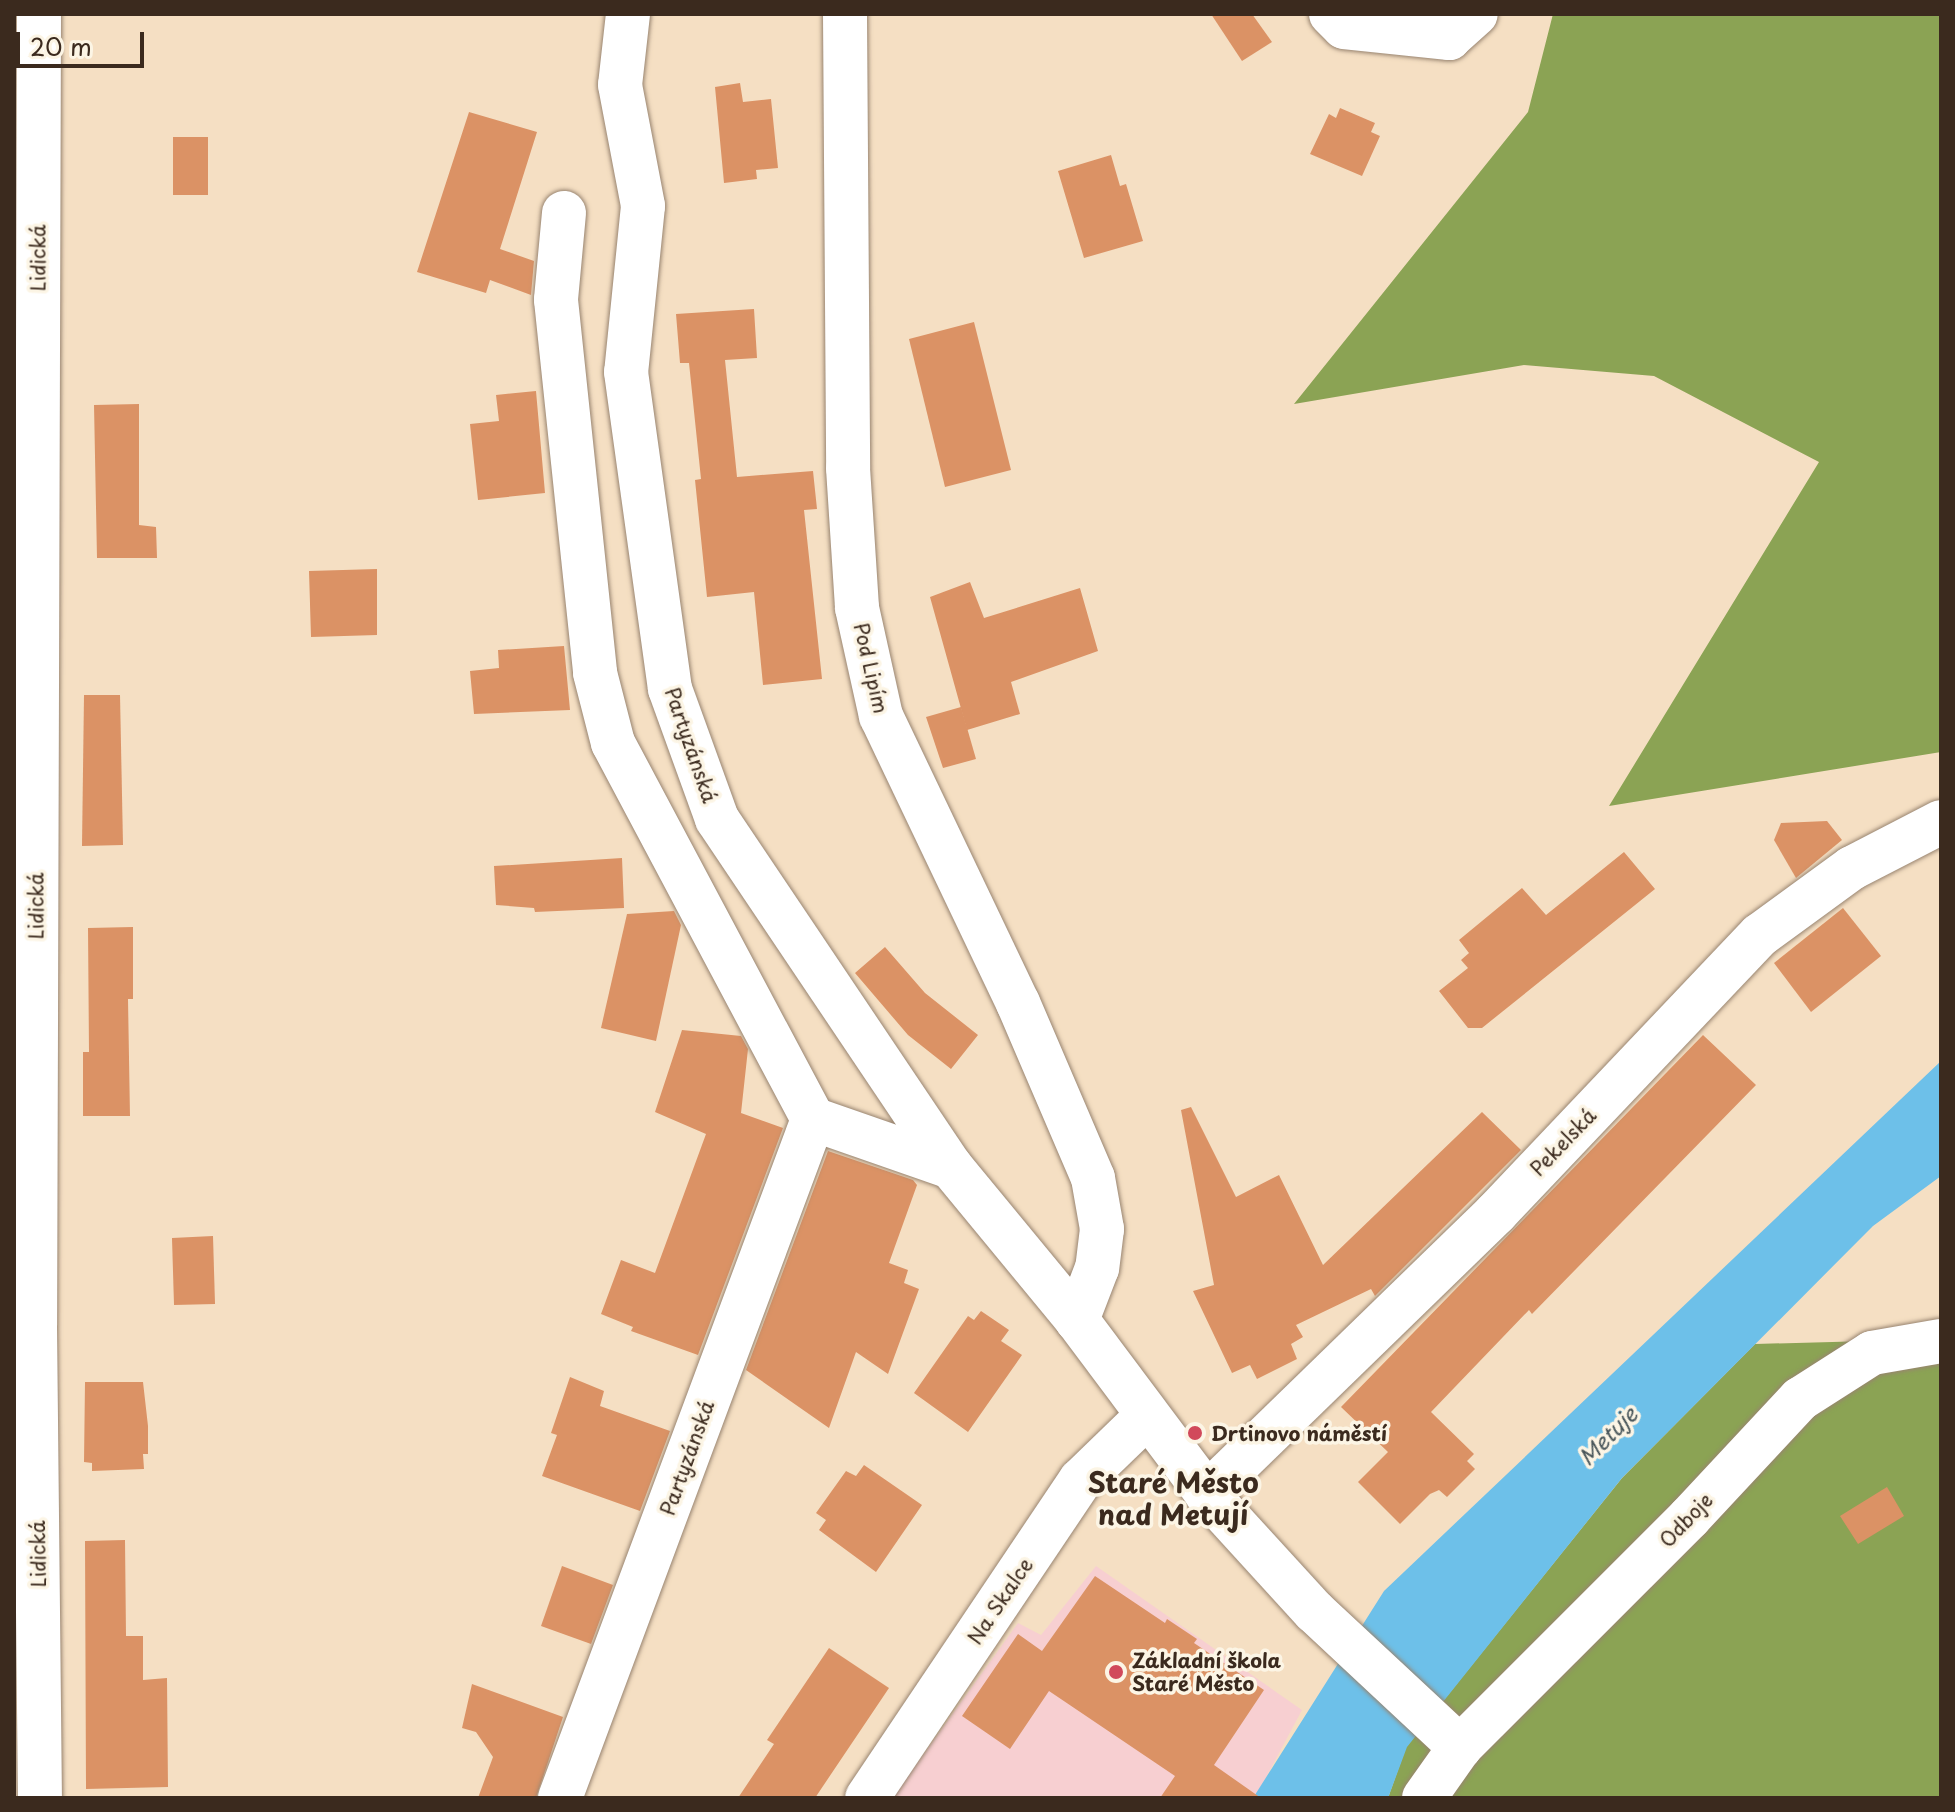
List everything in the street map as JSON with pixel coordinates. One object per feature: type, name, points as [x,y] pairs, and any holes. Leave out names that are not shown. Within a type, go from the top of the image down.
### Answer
[{"type":"street","name":"Lidická","points":[[39,14],[35,1325],[40,1798]]},
{"type":"street","name":"Partyzánská","points":[[628,14],[620,85],[643,206],[626,372],[670,689],[717,819],[951,1167]]},
{"type":"street","name":"Pod Lipím","points":[[845,14],[848,468],[857,608],[881,716],[1018,1003],[1093,1178],[1102,1229],[1097,1268],[1077,1320]]},
{"type":"street","points":[[1331,14],[1344,27],[1449,38],[1476,14]]},
{"type":"street","points":[[564,213],[556,300],[595,673],[613,743],[813,1119],[951,1167],[1077,1320],[1146,1417],[1207,1494],[1314,1611],[1448,1735]]},
{"type":"street","name":"Pekelská","points":[[1207,1494],[1496,1213],[1760,935],[1852,868],[1941,822]]},
{"type":"street","name":"Partyzánská","points":[[560,1798],[813,1119]]},
{"type":"street","name":"Odboje","points":[[1424,1798],[1448,1735],[1689,1518],[1800,1399],[1872,1353],[1941,1341]]},
{"type":"street","name":"Na Skalce","points":[[867,1798],[1081,1480],[1146,1417]]},
{"type":"shaded area","name":"Základní škola Staré Město","points":[[1096,1566],[1302,1710],[1255,1798],[892,1798],[1018,1623],[1041,1635]]},
{"type":"green space","points":[[1553,14],[1941,14],[1941,752],[1609,806],[1819,462],[1654,376],[1524,365],[1294,404],[1528,112]]},
{"type":"green space","points":[[1941,1339],[1941,1798],[1388,1798],[1406,1747],[1622,1478],[1755,1344]]},
{"type":"water","name":"Metuje","points":[[1941,1061],[1941,1176],[1873,1226],[1622,1478],[1407,1747],[1388,1798],[1253,1798],[1384,1591]]},
{"type":"building","points":[[1211,14],[1252,14],[1272,42],[1242,61]]},
{"type":"building","points":[[740,83],[743,102],[771,99],[778,168],[756,170],[757,179],[724,183],[715,87]]},
{"type":"building","points":[[1340,108],[1375,123],[1371,132],[1380,136],[1362,176],[1310,154],[1329,114],[1336,118]]},
{"type":"building","points":[[469,112],[537,132],[500,249],[534,261],[531,295],[490,280],[486,293],[417,272]]},
{"type":"building","points":[[173,137],[208,137],[208,195],[173,195]]},
{"type":"building","points":[[1111,155],[1120,186],[1126,184],[1143,241],[1084,258],[1058,171]]},
{"type":"building","points":[[754,309],[757,358],[725,360],[737,477],[813,471],[817,509],[804,510],[822,679],[763,685],[754,592],[707,597],[695,480],[701,479],[689,363],[680,363],[676,314]]},
{"type":"building","points":[[974,322],[1011,470],[945,487],[909,339]]},
{"type":"building","points":[[536,391],[545,493],[478,500],[470,424],[499,421],[496,395]]},
{"type":"building","points":[[139,404],[139,525],[156,527],[157,558],[97,558],[94,405]]},
{"type":"building","points":[[377,569],[377,635],[311,637],[309,571]]},
{"type":"building","points":[[970,582],[984,618],[1080,588],[1098,651],[1011,682],[1020,714],[967,730],[930,597]]},
{"type":"building","points":[[564,646],[570,710],[474,714],[470,671],[499,668],[498,650]]},
{"type":"building","points":[[84,695],[120,695],[123,845],[82,846]]},
{"type":"building","points":[[961,707],[976,759],[943,768],[926,717]]},
{"type":"building","points":[[1827,821],[1842,840],[1796,878],[1774,840],[1781,823]]},
{"type":"building","points":[[1624,852],[1655,889],[1482,1028],[1468,1028],[1439,991],[1468,968],[1461,960],[1469,953],[1459,940],[1522,888],[1546,915]]},
{"type":"building","points":[[622,858],[624,908],[535,912],[534,908],[496,905],[494,866]]},
{"type":"building","points":[[1843,908],[1881,956],[1811,1012],[1774,963]]},
{"type":"building","points":[[674,911],[681,925],[656,1041],[601,1028],[627,914]]},
{"type":"building","points":[[133,927],[133,999],[128,999],[130,1116],[83,1116],[83,1052],[89,1052],[88,928]]},
{"type":"building","points":[[885,947],[925,993],[978,1035],[951,1069],[908,1035],[855,973]]},
{"type":"building","points":[[682,1030],[741,1036],[748,1049],[741,1113],[783,1128],[698,1355],[631,1331],[633,1327],[601,1314],[621,1260],[655,1273],[706,1134],[655,1112]]},
{"type":"building","points":[[1703,1035],[1756,1085],[1532,1314],[1529,1310],[1431,1412],[1474,1454],[1467,1461],[1475,1469],[1447,1497],[1439,1490],[1430,1494],[1400,1524],[1358,1482],[1388,1452],[1341,1407]]},
{"type":"building","points":[[1191,1107],[1236,1197],[1279,1175],[1323,1265],[1482,1112],[1521,1150],[1375,1296],[1371,1289],[1296,1325],[1303,1337],[1291,1344],[1297,1359],[1257,1379],[1250,1365],[1232,1373],[1193,1291],[1214,1285],[1181,1110]]},
{"type":"building","points":[[828,1151],[913,1180],[917,1185],[889,1263],[908,1270],[904,1283],[919,1289],[888,1374],[856,1352],[829,1428],[746,1370]]},
{"type":"building","points":[[213,1236],[215,1304],[174,1305],[172,1238]]},
{"type":"building","points":[[981,1311],[1009,1330],[1001,1341],[1022,1355],[968,1432],[914,1393],[968,1316],[974,1320]]},
{"type":"building","points":[[570,1377],[604,1391],[600,1406],[670,1431],[640,1511],[542,1476],[557,1435],[551,1433]]},
{"type":"building","points":[[85,1382],[143,1382],[148,1426],[148,1454],[143,1454],[144,1469],[92,1471],[92,1463],[84,1462]]},
{"type":"building","points":[[864,1465],[922,1505],[876,1572],[819,1530],[826,1520],[816,1513],[846,1471],[856,1476]]},
{"type":"building","points":[[1887,1487],[1904,1516],[1858,1544],[1840,1516]]},
{"type":"building","points":[[125,1540],[126,1636],[143,1636],[143,1680],[167,1678],[168,1787],[86,1789],[85,1541]]},
{"type":"building","points":[[562,1566],[613,1585],[591,1644],[541,1626]]},
{"type":"building","points":[[1095,1576],[1165,1623],[1167,1619],[1197,1639],[1194,1643],[1264,1690],[1214,1765],[1261,1798],[1160,1798],[1175,1776],[1049,1691],[1010,1749],[962,1716],[1018,1634],[1042,1651]]},
{"type":"building","points":[[829,1648],[889,1688],[815,1798],[738,1798],[774,1744],[767,1740]]},
{"type":"building","points":[[472,1684],[563,1717],[536,1798],[478,1798],[493,1757],[476,1732],[462,1728]]},
{"type":"place","name":"Drtinovo náměstí","points":[[1195,1433]]},
{"type":"place","name":"Základní škola Staré Město","points":[[1116,1672]]},
{"type":"district","name":"Staré Město nad Metují","points":[[1173,1498]]}]
